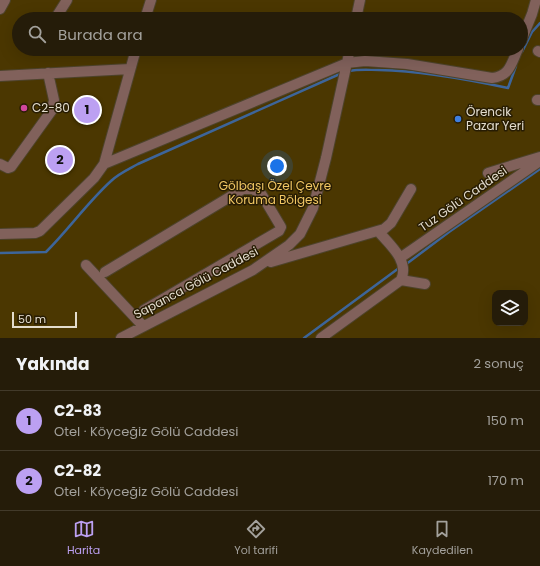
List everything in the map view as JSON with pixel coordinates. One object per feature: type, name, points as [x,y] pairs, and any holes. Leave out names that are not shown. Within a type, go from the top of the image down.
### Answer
[{"type":"street","points":[[0,9],[5,0]]},
{"type":"street","points":[[59,12],[67,0]]},
{"type":"street","points":[[147,12],[151,0]]},
{"type":"street","points":[[357,12],[360,0]]},
{"type":"street","points":[[528,28],[536,14],[536,0]]},
{"type":"street","points":[[0,234],[35,233],[44,228],[94,178],[104,164],[134,56]]},
{"type":"street","name":"Sapanca Gölü Caddesi","points":[[121,338],[261,265],[289,245],[300,234],[313,208],[326,158],[349,56]]},
{"type":"street","points":[[104,164],[346,70],[365,61],[407,64],[492,78],[503,76],[510,68],[515,56]]},
{"type":"street","points":[[0,76],[130,69]]},
{"type":"street","points":[[0,164],[8,168],[11,167],[52,110],[54,100],[48,73]]},
{"type":"street","points":[[488,172],[540,157]]},
{"type":"street","name":"Tuz Gölü Caddesi","points":[[321,338],[402,268],[540,161]]},
{"type":"street","points":[[105,272],[243,189],[253,189],[259,192],[280,229],[144,310]]},
{"type":"street","points":[[261,265],[384,229],[391,223],[411,189]]},
{"type":"street","points":[[378,231],[402,268],[424,284]]},
{"type":"street","points":[[86,265],[143,326]]},
{"type":"street","points":[[210,271],[218,288]]},
{"type":"green space","name":"Gölbaşı Özel Çevre Koruma Bölgesi","points":[[0,0],[540,0],[540,338],[0,338]]},
{"type":"waterway","points":[[528,40],[532,32],[540,23]]},
{"type":"waterway","points":[[349,71],[368,70],[412,72],[508,88],[516,66]]},
{"type":"waterway","points":[[0,253],[46,252],[94,198],[120,174],[138,164],[342,73]]},
{"type":"waterway","points":[[405,265],[449,232],[540,169]]},
{"type":"waterway","points":[[304,338],[399,268]]},
{"type":"place","name":"C2-80","points":[[24,108]]},
{"type":"place","name":"C2-83","points":[[87,110]]},
{"type":"place","name":"Örencik Pazar Yeri","points":[[458,119]]},
{"type":"place","name":"C2-82","points":[[60,160]]}]
